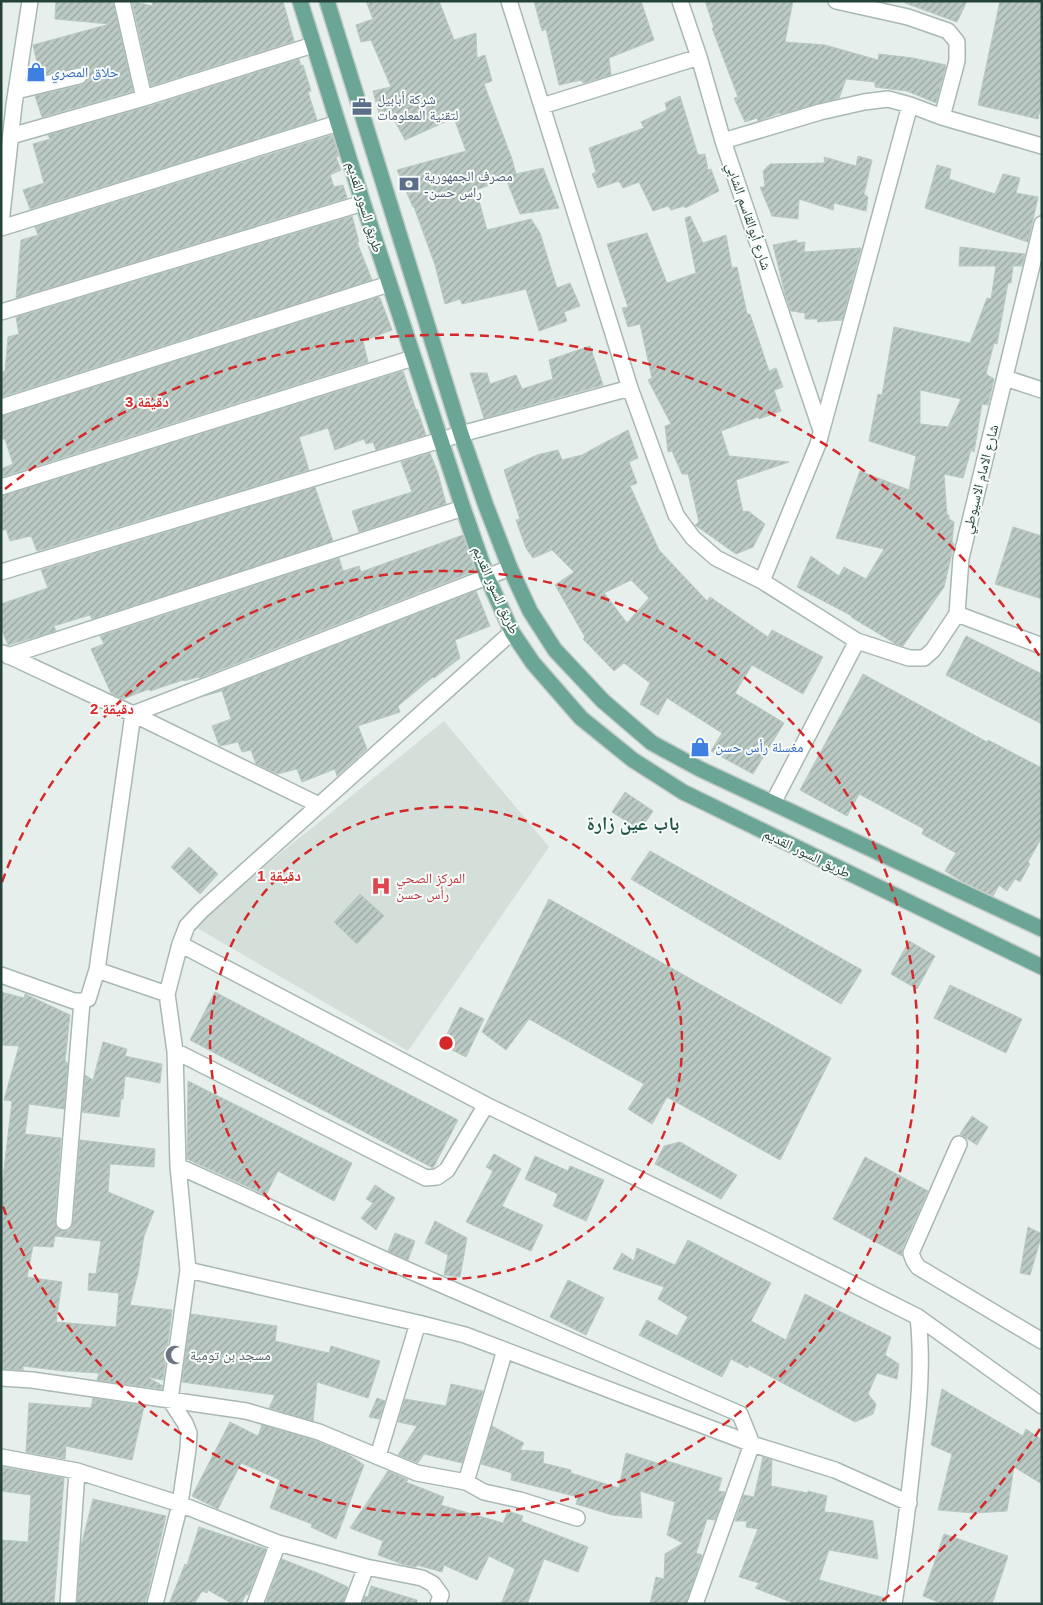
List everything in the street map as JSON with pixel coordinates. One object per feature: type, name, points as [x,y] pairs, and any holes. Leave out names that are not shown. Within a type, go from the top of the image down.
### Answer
[{"type":"main road","name":"طريق السور القديم","points":[[300,1],[413,358],[487,577],[512,632],[534,663],[581,718],[633,760],[683,792],[1042,967]]},
{"type":"main road","name":"طريق السور القديم","points":[[327,1],[461,434],[486,506],[510,568],[530,611],[555,650],[603,701],[652,743],[700,769],[1042,929]]},
{"type":"main road","points":[[534,663],[555,650]]},
{"type":"street","points":[[1,223],[11,136],[11,100],[30,1]]},
{"type":"street","points":[[122,1],[144,98]]},
{"type":"street","points":[[508,1],[630,388],[676,515],[693,538],[716,558],[762,581],[857,641],[773,803]]},
{"type":"street","name":"شارع أبوالقاسم الشابي","points":[[680,1],[699,57],[723,141],[822,430]]},
{"type":"street","points":[[836,1],[908,17],[948,31],[957,42],[957,61],[942,117]]},
{"type":"street","points":[[11,136],[144,98],[313,45]]},
{"type":"street","points":[[542,106],[699,57]]},
{"type":"street","points":[[11,100],[79,76]]},
{"type":"street","points":[[723,141],[820,112],[864,102],[888,99],[1042,146]]},
{"type":"street","points":[[762,581],[818,444],[910,105]]},
{"type":"street","points":[[1,228],[338,123]]},
{"type":"street","points":[[1,312],[363,202]]},
{"type":"street","name":"شارع الامام الاسيوطي","points":[[857,641],[909,658],[924,658],[933,650],[956,614],[961,558],[1042,224]]},
{"type":"street","points":[[1,406],[389,284]]},
{"type":"street","points":[[1,487],[413,358]]},
{"type":"street","points":[[1005,378],[1042,390]]},
{"type":"street","points":[[1,572],[440,440],[630,388]]},
{"type":"street","points":[[4,654],[463,508]]},
{"type":"street","points":[[133,714],[510,568]]},
{"type":"street","points":[[956,614],[1042,646]]},
{"type":"street","points":[[155,1604],[180,1504],[189,1433],[185,1423],[170,1400],[188,1270],[178,1166],[174,1051],[167,994],[180,944],[187,926],[201,912],[512,632]]},
{"type":"street","points":[[4,654],[133,714],[319,805]]},
{"type":"street","points":[[1,975],[74,1001],[88,1000],[97,970],[133,714]]},
{"type":"street","points":[[180,944],[486,1105],[763,1239],[918,1317],[1042,1406]]},
{"type":"street","points":[[97,970],[167,994]]},
{"type":"street","points":[[64,1222],[82,1001]]},
{"type":"street","points":[[174,1051],[426,1178],[437,1177],[447,1170],[486,1105]]},
{"type":"street","points":[[959,1144],[912,1253],[914,1261],[918,1267],[1042,1341]]},
{"type":"street","points":[[178,1166],[410,1271],[740,1414],[752,1444],[695,1604]]},
{"type":"street","points":[[188,1270],[418,1323],[465,1336],[752,1444],[835,1470],[909,1503]]},
{"type":"street","points":[[895,1604],[909,1503],[918,1410],[921,1366],[918,1317]]},
{"type":"street","points":[[378,1456],[418,1323]]},
{"type":"street","points":[[466,1482],[505,1350]]},
{"type":"street","points":[[1,1378],[32,1380],[246,1411],[319,1432],[417,1472],[466,1482],[484,1492],[520,1500],[576,1518]]},
{"type":"street","points":[[1,1457],[77,1471],[180,1504],[278,1543],[366,1567],[422,1578],[433,1584],[441,1595],[438,1604]]},
{"type":"street","points":[[68,1604],[77,1471]]},
{"type":"street","points":[[255,1604],[278,1543]]},
{"type":"street","points":[[352,1604],[366,1567]]},
{"type":"shaded area","name":"المركز الصحي رأس حسن","points":[[444,721],[549,847],[408,1051],[192,925]]},
{"type":"building","points":[[56,1],[113,1],[133,91],[42,117],[35,96],[82,85],[86,82],[88,74],[85,69],[77,67],[40,76],[33,45],[110,24],[55,19]]},
{"type":"building","points":[[132,1],[152,6],[153,1],[283,1],[294,41],[151,86]]},
{"type":"building","points":[[366,1],[439,1],[454,40],[476,33],[477,58],[485,55],[492,81],[484,84],[516,174],[543,168],[559,208],[520,214],[506,179],[476,190],[487,230],[531,219],[540,233],[557,288],[570,283],[580,306],[564,312],[567,321],[539,331],[526,289],[462,304],[460,299],[445,304],[435,265],[414,207],[397,170],[466,151],[454,118],[405,140],[389,110],[379,113],[373,91],[391,87],[371,40],[361,42],[356,25],[373,19]]},
{"type":"building","points":[[534,1],[641,1],[654,40],[609,58],[611,75],[583,83],[581,80],[559,85],[546,29],[542,31]]},
{"type":"building","points":[[705,1],[793,1],[785,42],[825,45],[878,60],[879,54],[913,58],[946,65],[936,103],[907,91],[875,87],[875,82],[846,79],[839,98],[780,113],[758,121],[757,118],[745,122],[734,98],[738,97],[712,28],[714,28]]},
{"type":"building","points":[[906,1],[967,1],[957,22],[905,3]]},
{"type":"building","points":[[1000,1],[1042,1],[1042,100],[1038,119],[978,105]]},
{"type":"building","points":[[299,59],[301,66],[303,65],[311,91],[308,92],[317,120],[30,209],[23,190],[44,183],[33,144],[50,139],[48,135],[147,107]]},
{"type":"building","points":[[680,96],[698,155],[705,154],[708,170],[711,169],[719,191],[685,208],[684,206],[671,210],[668,206],[653,211],[639,182],[623,188],[619,181],[598,188],[592,174],[596,172],[589,148],[644,128],[641,122],[667,110],[665,103]]},
{"type":"building","points":[[332,135],[339,156],[336,157],[341,170],[330,175],[334,187],[343,185],[347,198],[16,298],[21,240],[38,235],[35,227]]},
{"type":"building","points":[[858,156],[872,160],[864,194],[868,197],[866,211],[834,203],[833,210],[799,199],[798,219],[772,216],[760,187],[765,187],[763,171],[770,164],[825,163],[824,157],[856,166]]},
{"type":"building","points":[[937,165],[951,169],[949,179],[995,194],[1003,174],[1020,178],[1016,193],[1038,197],[1028,242],[925,208]]},
{"type":"building","points":[[352,216],[359,242],[357,242],[372,280],[1,397],[1,372],[5,371],[8,337],[19,334],[16,317]]},
{"type":"building","points":[[690,216],[703,243],[726,235],[732,268],[737,267],[747,314],[750,314],[769,371],[776,368],[783,387],[774,390],[781,411],[759,419],[758,417],[721,431],[729,456],[789,462],[736,480],[743,512],[748,511],[765,524],[753,547],[736,554],[695,525],[699,522],[688,474],[682,474],[672,451],[668,452],[665,426],[671,424],[648,380],[652,378],[640,324],[628,327],[622,308],[628,307],[607,244],[647,233],[667,283],[696,273],[685,218]]},
{"type":"building","points":[[797,240],[796,243],[805,242],[804,252],[861,248],[842,320],[817,322],[818,319],[805,319],[805,313],[791,311],[773,245]]},
{"type":"building","points":[[960,247],[1025,254],[1022,266],[1013,266],[1011,283],[1008,283],[997,344],[994,343],[986,374],[994,379],[988,405],[982,404],[974,452],[971,450],[963,478],[944,474],[947,515],[954,522],[952,542],[954,544],[944,587],[903,646],[896,644],[852,616],[797,587],[811,556],[839,576],[844,567],[866,579],[884,549],[836,538],[860,471],[909,490],[916,456],[869,441],[878,394],[882,395],[894,327],[970,343],[987,298],[991,299],[996,266],[959,266]],"holes":[[[920,390],[961,399],[948,427],[920,424]]]},
{"type":"building","points":[[378,297],[392,330],[363,341],[368,362],[1,477],[1,469],[13,464],[5,439],[1,439],[1,416]]},
{"type":"building","points":[[590,346],[603,385],[484,418],[470,373],[487,373],[490,384],[516,375],[522,389],[553,379],[549,360]]},
{"type":"building","points":[[403,371],[426,435],[376,450],[373,442],[366,444],[364,439],[335,450],[328,428],[299,437],[309,470],[37,551],[31,536],[10,541],[6,529],[1,531],[1,496]]},
{"type":"building","points":[[628,430],[638,458],[629,462],[637,483],[630,486],[659,550],[707,601],[710,597],[768,637],[772,630],[823,657],[803,694],[752,665],[735,693],[784,723],[753,774],[711,751],[722,733],[667,698],[658,715],[640,704],[650,683],[624,663],[614,671],[583,639],[585,637],[555,585],[574,572],[552,550],[533,558],[526,548],[516,520],[520,519],[504,470],[537,455],[558,450],[562,460],[582,455]],"holes":[[[631,580],[649,598],[627,623],[604,593]]]},
{"type":"building","points":[[430,453],[438,473],[446,504],[359,532],[352,511],[412,492],[401,462]]},
{"type":"building","points":[[315,487],[333,541],[92,619],[90,615],[54,626],[56,631],[8,645],[1,628],[1,604],[48,588],[41,570]]},
{"type":"building","points":[[1013,527],[1042,536],[1042,599],[995,584]]},
{"type":"building","points":[[463,535],[475,571],[199,678],[183,680],[150,691],[149,689],[123,699],[111,693],[91,649],[104,644],[100,636],[339,558],[343,571],[359,566],[361,572]]},
{"type":"building","points":[[476,591],[490,626],[455,640],[460,658],[433,677],[398,706],[400,712],[358,726],[367,749],[337,776],[335,769],[302,782],[297,769],[277,774],[256,764],[251,750],[242,752],[238,742],[219,745],[212,726],[231,719],[222,691],[204,696]]},
{"type":"building","points":[[966,636],[1042,674],[1042,724],[946,675]]},
{"type":"building","points":[[863,674],[987,742],[988,740],[1042,768],[1042,837],[1028,862],[1030,864],[1020,882],[1015,879],[1007,891],[999,885],[993,896],[945,871],[956,853],[922,834],[924,829],[859,794],[847,816],[800,790]]},
{"type":"building","points":[[625,792],[653,811],[640,830],[612,812]]},
{"type":"building","points":[[189,847],[218,874],[200,894],[171,867]]},
{"type":"building","points":[[650,851],[862,970],[841,1004],[631,879]]},
{"type":"building","points":[[360,894],[384,916],[357,944],[334,922]]},
{"type":"building","points":[[549,899],[831,1058],[780,1160],[667,1097],[652,1124],[628,1109],[644,1084],[529,1019],[506,1050],[482,1032]]},
{"type":"building","points":[[909,941],[935,956],[917,989],[891,974]]},
{"type":"building","points":[[950,985],[1022,1019],[1006,1053],[934,1018]]},
{"type":"building","points":[[1,992],[24,998],[25,994],[70,1015],[65,1061],[68,1063],[64,1109],[29,1104],[25,1134],[61,1138],[55,1221],[58,1229],[68,1231],[73,1223],[80,1140],[155,1149],[154,1167],[110,1164],[108,1192],[154,1211],[144,1236],[130,1305],[172,1310],[163,1380],[147,1377],[163,1386],[162,1389],[97,1380],[99,1373],[23,1366],[23,1370],[1,1369],[1,1194],[12,1101],[4,1100],[19,1046],[1,1045]],"holes":[[[55,1236],[101,1241],[96,1274],[89,1273],[88,1290],[119,1293],[116,1327],[56,1322],[62,1282],[27,1277],[33,1246],[53,1247]]]},
{"type":"building","points":[[215,992],[458,1120],[433,1168],[190,1040]]},
{"type":"building","points":[[460,1007],[484,1019],[466,1057],[442,1045]]},
{"type":"building","points":[[103,1042],[127,1049],[125,1056],[162,1064],[160,1083],[125,1076],[119,1117],[82,1112],[85,1075],[93,1080]]},
{"type":"building","points":[[188,1081],[352,1163],[334,1201],[278,1171],[266,1195],[187,1159]]},
{"type":"building","points":[[972,1116],[988,1127],[977,1145],[960,1134]]},
{"type":"building","points":[[680,1142],[737,1175],[721,1199],[655,1164],[664,1146]]},
{"type":"building","points":[[494,1154],[521,1169],[502,1206],[543,1225],[531,1251],[466,1222],[493,1171],[486,1167]]},
{"type":"building","points":[[535,1156],[568,1171],[570,1166],[604,1180],[586,1221],[553,1206],[558,1194],[525,1179]]},
{"type":"building","points":[[865,1157],[928,1191],[902,1249],[902,1256],[833,1219]]},
{"type":"building","points":[[375,1185],[395,1198],[376,1230],[361,1218],[373,1203],[366,1199]]},
{"type":"building","points":[[435,1221],[467,1238],[460,1277],[444,1275],[448,1255],[425,1243]]},
{"type":"building","points":[[1028,1227],[1042,1234],[1030,1275],[1020,1273]]},
{"type":"building","points":[[395,1233],[415,1241],[408,1260],[388,1251]]},
{"type":"building","points":[[688,1240],[771,1283],[751,1321],[786,1340],[805,1294],[891,1337],[885,1355],[899,1364],[897,1379],[877,1373],[868,1394],[876,1404],[873,1414],[855,1422],[749,1365],[748,1368],[731,1359],[722,1377],[639,1335],[647,1320],[677,1336],[688,1317],[658,1299],[664,1287],[613,1269],[622,1253],[634,1261],[637,1248],[675,1265]]},
{"type":"building","points":[[568,1280],[604,1298],[586,1335],[550,1317]]},
{"type":"building","points":[[191,1314],[277,1326],[275,1341],[329,1353],[331,1346],[380,1361],[368,1398],[317,1382],[313,1421],[269,1408],[275,1395],[182,1382]]},
{"type":"building","points":[[451,1384],[483,1391],[462,1463],[424,1454],[418,1463],[398,1455],[417,1426],[398,1422],[405,1399],[446,1406]]},
{"type":"building","points":[[942,1389],[1023,1436],[1026,1429],[1042,1440],[1042,1484],[1014,1467],[1007,1511],[974,1513],[938,1510],[952,1454],[931,1445]]},
{"type":"building","points":[[93,1398],[144,1406],[132,1460],[66,1446],[65,1459],[26,1452],[29,1403],[91,1408]]},
{"type":"building","points":[[377,1398],[385,1401],[379,1419],[369,1417]]},
{"type":"building","points":[[230,1422],[258,1436],[262,1425],[316,1441],[348,1454],[364,1465],[336,1539],[311,1527],[312,1524],[270,1508],[280,1480],[241,1463],[218,1509],[192,1496]]},
{"type":"building","points":[[492,1426],[524,1443],[520,1450],[544,1452],[543,1463],[571,1470],[571,1473],[619,1488],[626,1453],[663,1465],[664,1460],[722,1478],[718,1491],[725,1492],[715,1520],[707,1519],[696,1553],[702,1555],[686,1604],[650,1604],[656,1577],[664,1579],[665,1554],[683,1543],[667,1535],[675,1502],[640,1491],[642,1518],[612,1515],[576,1504],[578,1497],[511,1480],[512,1473],[481,1464]]},
{"type":"building","points":[[763,1457],[772,1460],[771,1486],[808,1493],[808,1491],[827,1496],[824,1512],[873,1521],[878,1559],[829,1550],[819,1580],[885,1598],[885,1604],[796,1604],[755,1588],[759,1583],[739,1577],[758,1529],[746,1527],[747,1521],[735,1521],[744,1495],[754,1497]]},
{"type":"building","points":[[1,1467],[64,1478],[54,1604],[1,1604],[1,1540],[28,1542],[31,1495],[1,1491]]},
{"type":"building","points":[[388,1471],[408,1480],[406,1482],[444,1497],[441,1505],[503,1523],[508,1511],[523,1516],[521,1521],[588,1547],[578,1572],[544,1559],[527,1604],[501,1604],[515,1569],[489,1556],[477,1580],[444,1565],[442,1572],[417,1565],[416,1567],[402,1564],[378,1555],[383,1541],[350,1528]]},
{"type":"building","points":[[93,1499],[166,1516],[145,1604],[77,1604],[81,1546]]},
{"type":"building","points":[[199,1527],[266,1549],[248,1595],[246,1594],[241,1604],[233,1604],[208,1590],[207,1593],[202,1591],[194,1604],[169,1604],[185,1564],[187,1565]]},
{"type":"building","points":[[944,1534],[1008,1556],[992,1604],[943,1604],[923,1596]]},
{"type":"building","points":[[282,1559],[348,1587],[343,1604],[271,1604],[266,1602]]},
{"type":"building","points":[[371,1586],[417,1600],[417,1604],[362,1604],[365,1596],[368,1597]]},
{"type":"place","name":"حلاق المصري","points":[[36,72]]},
{"type":"place","name":"شركة أبابيل لتقنية المعلومات","points":[[362,107]]},
{"type":"place","name":"مصرف الجمهورية -راس حسن","points":[[409,184]]},
{"type":"place","name":"مغسلة رأس حسن","points":[[700,747]]},
{"type":"place","name":"المركز الصحي رأس حسن","points":[[381,886]]},
{"type":"place","name":"مسجد بن تومية","points":[[175,1355]]},
{"type":"district","name":"باب عين زارة","points":[[633,823]]}]
